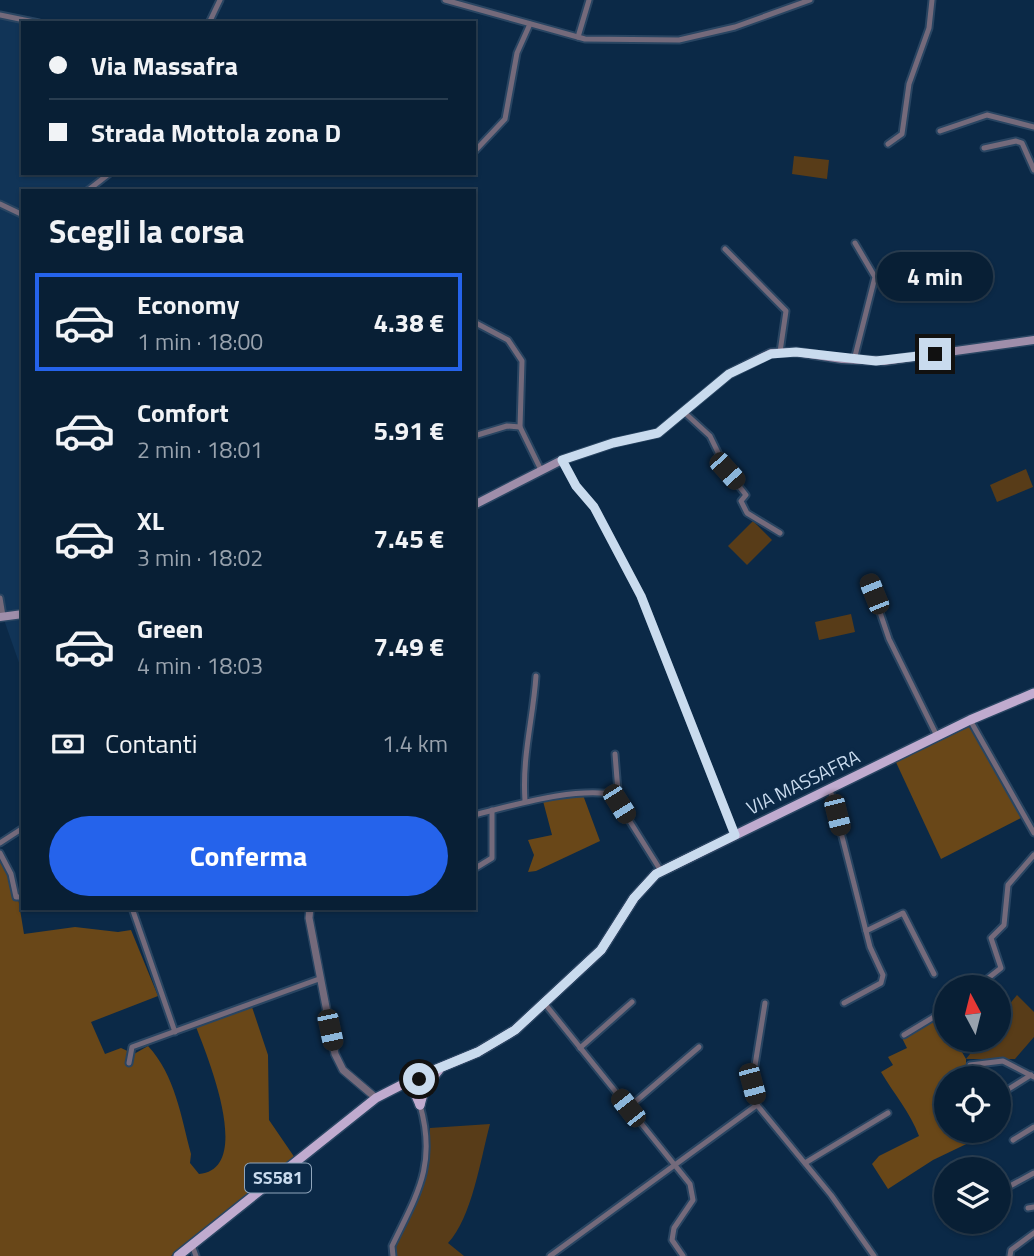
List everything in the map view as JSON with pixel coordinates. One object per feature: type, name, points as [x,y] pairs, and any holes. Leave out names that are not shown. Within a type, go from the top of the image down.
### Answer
[{"type":"main road","points":[[476,504],[562,460],[613,443],[658,433],[685,413],[706,392],[742,366],[780,352],[884,361],[1034,340]]},
{"type":"main road","points":[[1,617],[21,614]]},
{"type":"main road","name":"VIA MASSAFRA","points":[[178,1256],[376,1098],[415,1078],[478,1052],[515,1030],[601,950],[643,887],[661,872],[970,719],[1034,693]]},
{"type":"main road","points":[[420,1100],[443,1067]]},
{"type":"main road","points":[[415,1078],[421,1081],[420,1100]]},
{"type":"main road","points":[[393,1088],[420,1100]]},
{"type":"street","points":[[210,21],[220,0]]},
{"type":"street","points":[[445,0],[578,37],[679,40],[734,27],[810,0]]},
{"type":"street","points":[[578,37],[589,0]]},
{"type":"street","points":[[888,144],[901,134],[909,84],[929,28],[932,0]]},
{"type":"street","points":[[0,15],[29,21]]},
{"type":"street","points":[[476,150],[505,119],[517,53],[530,24]]},
{"type":"street","points":[[940,131],[987,115],[1034,127]]},
{"type":"street","points":[[984,148],[1016,141],[1022,143],[1034,170]]},
{"type":"street","points":[[90,189],[107,175]]},
{"type":"street","points":[[0,204],[21,214]]},
{"type":"street","points":[[854,360],[876,278],[855,243]]},
{"type":"street","points":[[725,249],[786,311],[780,352]]},
{"type":"street","points":[[476,323],[508,340],[522,361],[520,427],[541,470]]},
{"type":"street","points":[[685,413],[710,436],[727,471],[746,495],[741,501],[747,513],[780,533]]},
{"type":"street","points":[[476,435],[507,426],[520,427]]},
{"type":"street","points":[[562,460],[576,486],[594,507],[641,596],[735,835]]},
{"type":"street","points":[[869,580],[888,639],[937,736]]},
{"type":"street","points":[[0,598],[1,617]]},
{"type":"street","points":[[526,801],[524,753],[530,737],[536,676]]},
{"type":"street","points":[[970,719],[1034,833]]},
{"type":"street","points":[[615,754],[619,804],[661,872]]},
{"type":"street","points":[[830,789],[866,931],[883,975],[881,983],[844,1003]]},
{"type":"street","points":[[476,814],[526,801],[585,794],[617,795]]},
{"type":"street","points":[[476,868],[492,858],[492,810]]},
{"type":"street","points":[[0,843],[21,829]]},
{"type":"street","points":[[0,853],[11,874],[16,897],[21,897]]},
{"type":"street","points":[[992,975],[1001,968],[991,938],[1004,925],[1008,885],[1034,855]]},
{"type":"street","points":[[133,910],[175,1032]]},
{"type":"street","points":[[310,910],[309,918],[335,1054],[344,1070],[376,1098]]},
{"type":"street","points":[[866,931],[900,912],[903,913],[934,974]]},
{"type":"street","points":[[129,1063],[132,1047],[320,979]]},
{"type":"street","points":[[580,1048],[632,1002]]},
{"type":"street","points":[[765,1003],[752,1084],[757,1105],[805,1163],[874,1256]]},
{"type":"street","points":[[545,1004],[690,1184],[693,1200],[674,1227],[672,1240],[683,1256]]},
{"type":"street","points":[[904,1035],[934,1017]]},
{"type":"street","points":[[628,1108],[699,1047]]},
{"type":"street","points":[[970,1065],[1003,1061],[1032,1076]]},
{"type":"street","points":[[1011,1088],[1032,1076]]},
{"type":"street","points":[[393,1256],[392,1246],[423,1181],[429,1135],[420,1100]]},
{"type":"street","points":[[550,1256],[757,1105]]},
{"type":"street","points":[[805,1163],[888,1113]]},
{"type":"street","points":[[1013,1140],[1034,1127]]},
{"type":"street","points":[[1011,1185],[1034,1173]]},
{"type":"street","points":[[1010,1256],[1010,1250],[1034,1233]]},
{"type":"street","points":[[192,1245],[196,1256]]},
{"type":"shaded area","points":[[0,15],[29,21],[21,21],[21,175],[107,175],[90,189],[21,189],[21,668],[3,617],[0,616]]},
{"type":"shaded area","points":[[794,156],[829,160],[827,179],[792,174]]},
{"type":"shaded area","points":[[1026,469],[1033,487],[997,502],[990,485]]},
{"type":"shaded area","points":[[753,521],[772,540],[747,565],[728,546]]},
{"type":"shaded area","points":[[851,614],[855,632],[819,640],[815,622]]},
{"type":"shaded area","points":[[970,723],[1021,818],[941,859],[894,758]]},
{"type":"shaded area","points":[[583,795],[600,841],[536,871],[528,872],[534,855],[528,840],[552,835],[543,801]]},
{"type":"shaded area","points":[[0,852],[15,879],[24,934],[75,927],[118,932],[131,930],[158,996],[91,1022],[105,1054],[121,1048],[134,1054],[148,1046],[157,1057],[176,1097],[191,1154],[190,1163],[199,1174],[215,1168],[223,1153],[225,1133],[217,1086],[196,1027],[252,1007],[268,1055],[269,1120],[295,1158],[171,1256],[0,1256]]},
{"type":"shaded area","points":[[1017,995],[1034,1012],[1034,1037],[1015,1059],[966,1059],[972,1052],[1012,1052],[1012,1001]]},
{"type":"shaded area","points":[[934,1017],[934,1052],[962,1052],[966,1066],[934,1066],[934,1143],[968,1143],[934,1157],[888,1189],[872,1164],[879,1156],[919,1136],[881,1072],[893,1065],[888,1057],[907,1048],[901,1036]]},
{"type":"shaded area","points":[[490,1124],[469,1203],[448,1243],[464,1256],[395,1256],[397,1233],[425,1171],[430,1128]]},
{"type":"route","points":[[419,1079],[415,1078],[478,1052],[515,1030],[601,950],[634,898],[656,874],[735,835],[641,596],[590,499],[576,486],[562,460],[613,443],[658,433],[672,425],[729,374],[757,358],[771,354],[796,352],[876,361],[935,354]]}]
